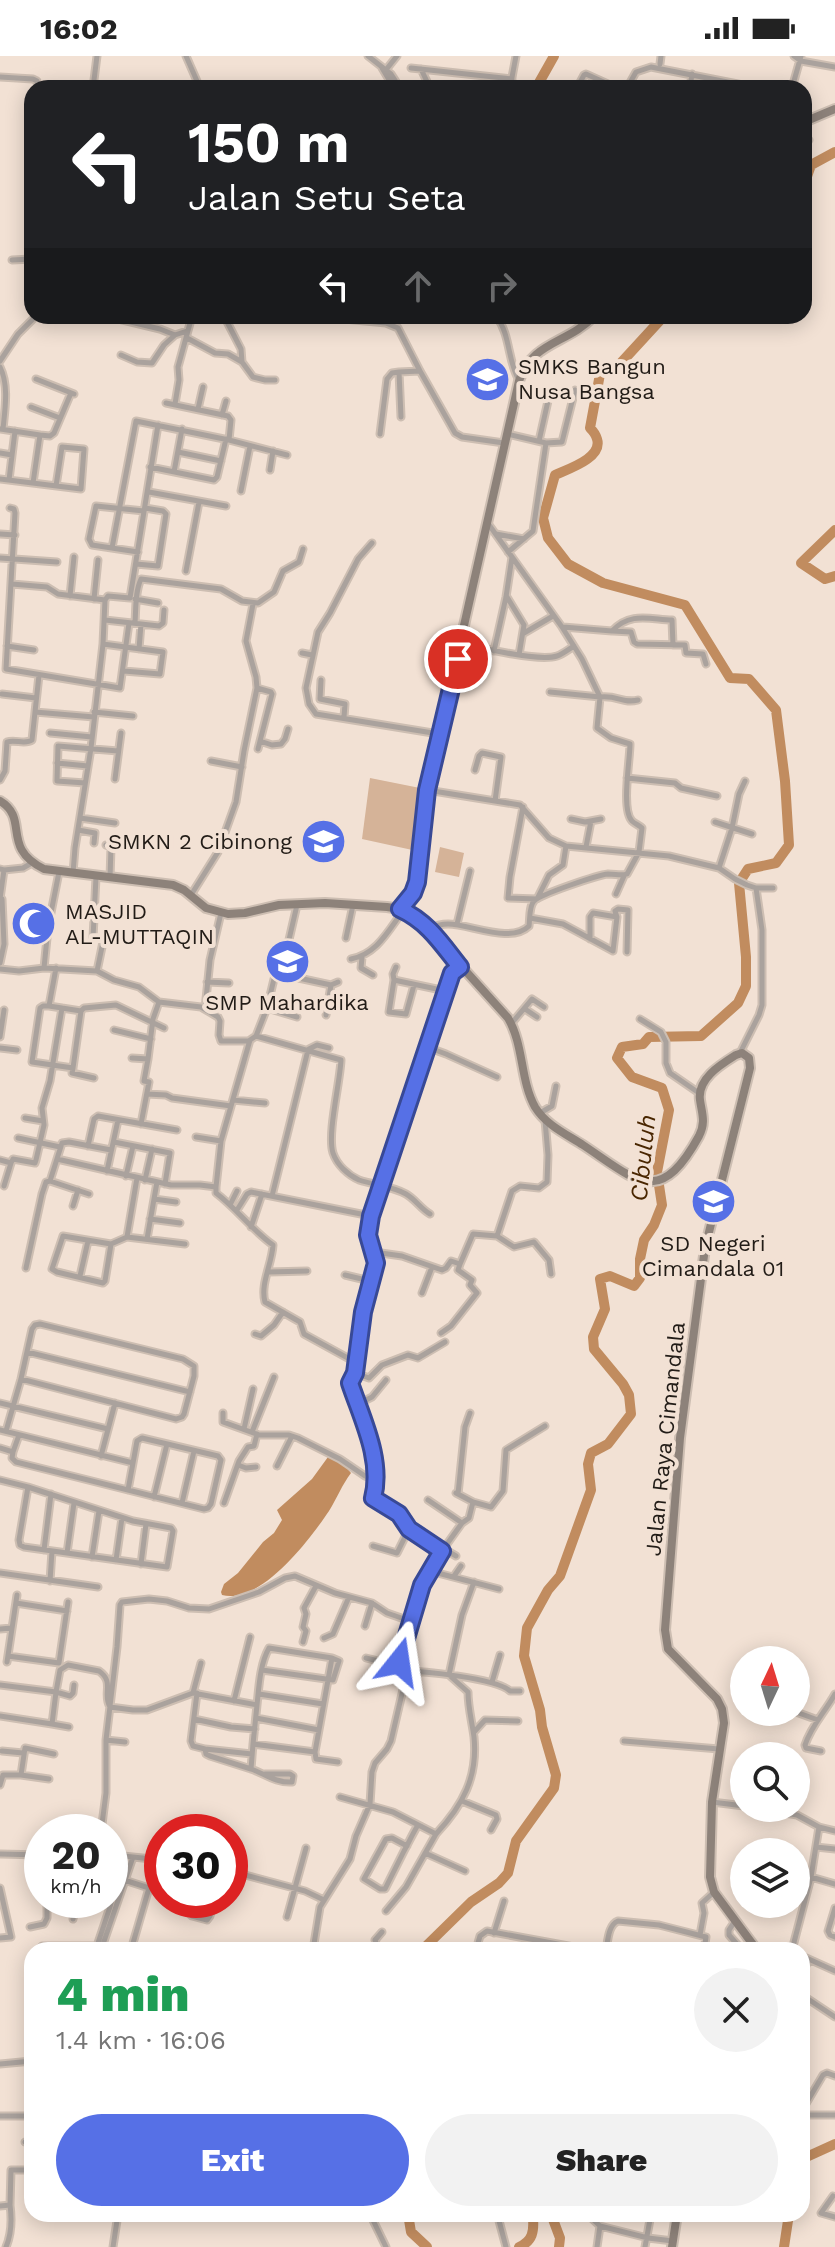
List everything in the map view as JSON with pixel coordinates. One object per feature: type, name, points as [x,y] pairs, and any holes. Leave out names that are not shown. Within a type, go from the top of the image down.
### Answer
[{"type":"street","points":[[94,80],[97,56]]},
{"type":"street","points":[[186,56],[196,80]]},
{"type":"street","points":[[368,56],[392,80]]},
{"type":"street","points":[[384,69],[397,56]]},
{"type":"street","points":[[411,68],[512,79],[516,56]]},
{"type":"street","points":[[660,64],[661,56]]},
{"type":"street","points":[[794,56],[835,67]]},
{"type":"street","points":[[794,80],[801,58]]},
{"type":"street","points":[[632,80],[636,72],[646,67],[720,80]]},
{"type":"street","points":[[421,69],[426,80]]},
{"type":"street","points":[[582,80],[586,74],[599,80]]},
{"type":"street","points":[[691,80],[692,74]]},
{"type":"street","points":[[0,77],[35,80]]},
{"type":"street","points":[[812,117],[835,109]]},
{"type":"street","points":[[12,260],[24,259]]},
{"type":"street","points":[[0,361],[28,324]]},
{"type":"street","points":[[140,324],[175,335],[187,335],[215,353],[228,354],[242,362],[253,377],[275,380]]},
{"type":"street","points":[[175,404],[178,367],[191,324]]},
{"type":"street","points":[[228,324],[241,349],[242,362]]},
{"type":"street","points":[[389,324],[398,328],[455,433],[462,437],[563,442],[575,390]]},
{"type":"street","points":[[501,324],[508,337],[512,366],[519,381]]},
{"type":"street","points":[[351,959],[362,957],[377,945],[413,893],[417,882],[427,790],[523,369],[535,354],[584,324]]},
{"type":"street","points":[[121,355],[137,362],[152,363],[175,335]]},
{"type":"street","points":[[0,367],[5,396],[2,429],[52,435],[72,393],[36,379]]},
{"type":"street","points":[[380,434],[387,379],[392,373],[420,371]]},
{"type":"street","points":[[399,372],[401,417]]},
{"type":"street","points":[[198,409],[203,387]]},
{"type":"street","points":[[539,441],[550,392]]},
{"type":"street","points":[[222,415],[226,401]]},
{"type":"street","points":[[150,467],[214,480],[228,440],[231,419],[166,403]]},
{"type":"street","points":[[31,407],[60,418]]},
{"type":"street","points":[[112,548],[135,421],[182,429],[287,455]]},
{"type":"street","points":[[139,649],[133,599],[158,425]]},
{"type":"street","points":[[174,472],[182,429]]},
{"type":"street","points":[[9,480],[15,431]]},
{"type":"street","points":[[33,483],[40,435]]},
{"type":"street","points":[[494,651],[506,597],[510,554],[534,527],[546,443]]},
{"type":"street","points":[[241,491],[250,446]]},
{"type":"street","points":[[0,479],[56,486],[82,488],[84,449],[62,447],[56,486]]},
{"type":"street","points":[[270,470],[273,451]]},
{"type":"street","points":[[178,452],[221,461]]},
{"type":"street","points":[[0,453],[12,455]]},
{"type":"street","points":[[149,492],[226,506]]},
{"type":"street","points":[[186,571],[199,502]]},
{"type":"street","points":[[136,564],[158,566],[166,514],[163,511],[98,505],[94,508],[90,543],[138,552]]},
{"type":"street","points":[[10,508],[15,510],[15,535],[6,669],[121,687],[126,648],[135,623]]},
{"type":"street","points":[[486,521],[574,646],[600,697],[598,730],[630,744],[627,778],[629,816],[642,828],[639,852],[616,894]]},
{"type":"street","points":[[495,533],[524,539]]},
{"type":"street","points":[[0,534],[15,535]]},
{"type":"street","points":[[372,543],[358,559],[320,626],[306,688],[314,712],[439,734]]},
{"type":"street","points":[[133,599],[143,578],[221,589],[242,601],[258,603],[272,595],[283,571],[299,562],[303,549]]},
{"type":"street","points":[[70,596],[74,557]]},
{"type":"street","points":[[0,558],[57,562]]},
{"type":"street","points":[[94,599],[98,560]]},
{"type":"street","points":[[12,584],[51,587],[55,593],[105,600]]},
{"type":"street","points":[[73,874],[91,748],[105,600],[112,595],[158,603]]},
{"type":"street","points":[[506,597],[523,622],[519,655]]},
{"type":"street","points":[[190,896],[218,852],[234,810],[257,688],[246,641],[253,604]]},
{"type":"street","points":[[105,620],[162,625],[164,610]]},
{"type":"street","points":[[523,634],[553,616]]},
{"type":"street","points":[[612,631],[629,618],[672,620],[673,645]]},
{"type":"street","points":[[562,627],[631,632],[637,644],[685,645],[687,653],[703,654],[706,664]]},
{"type":"street","points":[[461,643],[519,655],[557,656],[574,646]]},
{"type":"street","points":[[103,644],[162,651],[160,674],[124,671]]},
{"type":"street","points":[[7,646],[34,650]]},
{"type":"street","points":[[302,653],[312,655]]},
{"type":"street","points":[[0,780],[5,771],[7,742],[32,740],[39,675]]},
{"type":"street","points":[[321,680],[320,699],[345,704],[344,717]]},
{"type":"street","points":[[257,688],[272,694],[258,749]]},
{"type":"street","points":[[550,692],[612,696],[630,702],[638,700]]},
{"type":"street","points":[[2,694],[36,698]]},
{"type":"street","points":[[35,712],[133,716]]},
{"type":"street","points":[[260,741],[281,744],[288,729]]},
{"type":"street","points":[[50,733],[92,737]]},
{"type":"street","points":[[115,779],[121,733]]},
{"type":"street","points":[[85,783],[57,781],[59,745],[118,751]]},
{"type":"street","points":[[475,770],[482,753],[501,757],[495,801]]},
{"type":"street","points":[[211,761],[242,767]]},
{"type":"street","points":[[57,763],[88,766]]},
{"type":"street","points":[[627,778],[675,783],[681,788],[717,796]]},
{"type":"street","points":[[719,868],[745,781]]},
{"type":"street","points":[[427,790],[523,806],[549,838],[566,846],[639,852],[719,868],[747,885],[773,888]]},
{"type":"street","points":[[0,801],[9,808],[11,815],[10,844],[14,852],[30,864],[59,872],[173,885],[206,908],[221,913],[237,914],[297,904],[353,905],[401,910],[417,917],[511,1024],[531,1097],[543,1116],[637,1181],[658,1180],[677,1167],[703,1128],[699,1093],[707,1077],[740,1053],[759,1015],[762,1005],[762,930],[756,888]]},
{"type":"street","points":[[523,806],[507,897],[537,899],[605,875],[624,876]]},
{"type":"street","points":[[80,818],[115,823]]},
{"type":"street","points":[[571,819],[601,819]]},
{"type":"street","points":[[586,847],[591,821]]},
{"type":"street","points":[[715,822],[752,834]]},
{"type":"street","points":[[78,830],[95,833],[94,843]]},
{"type":"street","points":[[106,845],[111,847],[110,878]]},
{"type":"street","points":[[429,929],[457,924],[497,933],[527,929],[531,905],[549,875],[564,864],[566,846]]},
{"type":"street","points":[[30,864],[23,868],[2,870],[4,944],[0,966],[19,971],[44,968],[97,971],[139,987],[159,1002],[201,1007],[218,1017],[221,1041],[253,1038],[341,1060],[335,1093],[333,1153],[346,1173],[408,1195],[430,1214]]},
{"type":"street","points":[[457,924],[470,871]]},
{"type":"street","points":[[44,968],[59,872]]},
{"type":"street","points":[[96,877],[94,938],[103,942],[97,971]]},
{"type":"street","points":[[297,904],[280,974],[274,979],[267,1008],[253,1038],[221,1141],[216,1193],[231,1203],[250,1226],[273,1245],[263,1299],[267,1304],[300,1322],[304,1334],[355,1362]]},
{"type":"street","points":[[346,938],[353,905]]},
{"type":"street","points":[[530,918],[563,924],[613,951],[616,909],[628,910],[627,952]]},
{"type":"street","points":[[205,1010],[207,982],[221,913]]},
{"type":"street","points":[[590,940],[590,917],[593,913],[617,917]]},
{"type":"street","points":[[362,957],[361,968],[373,975]]},
{"type":"street","points":[[396,967],[389,1012],[406,1014],[414,985]]},
{"type":"street","points":[[456,1556],[409,1529],[399,1514],[373,1498],[376,1480],[368,1432],[350,1383],[355,1373],[370,1281],[376,1263],[368,1235],[371,1216],[452,973],[460,967]]},
{"type":"street","points":[[49,1006],[56,968]]},
{"type":"street","points":[[280,974],[334,984],[326,1015]]},
{"type":"street","points":[[394,980],[446,991]]},
{"type":"street","points":[[207,982],[229,983]]},
{"type":"street","points":[[511,1024],[531,1000],[544,1007]]},
{"type":"street","points":[[141,1124],[149,1082],[144,1081],[159,1002]]},
{"type":"street","points":[[73,1068],[32,1062],[40,1008],[43,1006],[81,1011],[84,1008],[116,1005],[164,1028]]},
{"type":"street","points":[[4,1186],[13,1159],[35,1163],[43,1121],[42,1108],[62,1008]]},
{"type":"street","points":[[267,1008],[297,1017]]},
{"type":"street","points":[[525,1009],[537,1017]]},
{"type":"street","points":[[0,1037],[4,1010]]},
{"type":"street","points":[[81,1011],[72,1073],[94,1078]]},
{"type":"street","points":[[640,1019],[661,1032],[666,1042],[668,1070],[699,1093]]},
{"type":"street","points":[[114,1030],[151,1039]]},
{"type":"street","points":[[272,1196],[308,1050],[317,1045],[329,1048]]},
{"type":"street","points":[[427,1047],[497,1077]]},
{"type":"street","points":[[0,1048],[17,1050]]},
{"type":"street","name":"Jalan Raya Cimandala","points":[[714,1892],[710,1871],[712,1802],[724,1723],[720,1703],[668,1649],[665,1630],[680,1438],[705,1248],[751,1063],[748,1055],[740,1053]]},
{"type":"street","points":[[132,1058],[148,1059]]},
{"type":"street","points":[[497,1236],[512,1191],[520,1186],[539,1188],[547,1182],[548,1155],[543,1116],[552,1106],[556,1086]]},
{"type":"street","points":[[147,1094],[183,1100],[265,1103]]},
{"type":"street","points":[[88,1146],[95,1117],[177,1130]]},
{"type":"street","points":[[25,1118],[43,1121]]},
{"type":"street","points":[[107,1171],[118,1120]]},
{"type":"street","points":[[196,1137],[221,1141]]},
{"type":"street","points":[[18,1138],[60,1147]]},
{"type":"street","points":[[26,1268],[42,1194],[46,1182],[50,1181],[64,1141],[111,1150]]},
{"type":"street","points":[[114,1142],[170,1153],[165,1184]]},
{"type":"street","points":[[126,1176],[133,1146]]},
{"type":"street","points":[[145,1180],[152,1149]]},
{"type":"street","points":[[57,1159],[165,1184],[216,1187]]},
{"type":"street","points":[[0,1160],[11,1163]]},
{"type":"street","points":[[127,1237],[137,1178]]},
{"type":"street","points":[[50,1181],[89,1194]]},
{"type":"street","points":[[147,1239],[157,1182]]},
{"type":"street","points":[[73,1206],[78,1190]]},
{"type":"street","points":[[231,1203],[237,1191]]},
{"type":"street","points":[[237,1210],[248,1193],[371,1216]]},
{"type":"street","points":[[250,1226],[262,1194]]},
{"type":"street","points":[[154,1199],[176,1202]]},
{"type":"street","points":[[250,1226],[256,1203]]},
{"type":"street","points":[[150,1219],[180,1223]]},
{"type":"street","points":[[441,1333],[451,1326],[477,1293],[470,1285],[472,1280],[458,1270],[473,1234],[497,1236],[516,1247],[534,1242],[549,1260],[551,1274]]},
{"type":"street","points":[[111,1244],[105,1282],[101,1284],[52,1269],[61,1237],[66,1235],[111,1244],[127,1237],[185,1244]]},
{"type":"street","points":[[80,1276],[88,1241]]},
{"type":"street","points":[[373,1252],[402,1256],[442,1270],[451,1261],[460,1264]]},
{"type":"street","points":[[422,1293],[432,1267]]},
{"type":"street","points":[[269,1272],[307,1271]]},
{"type":"street","points":[[345,1275],[370,1281]]},
{"type":"street","points":[[258,1335],[274,1325],[283,1312]]},
{"type":"street","points":[[21,1379],[180,1418],[190,1392],[194,1366],[191,1363],[35,1325],[14,1405],[3,1430],[133,1463]]},
{"type":"street","points":[[355,1373],[369,1378],[382,1365],[408,1355],[418,1358],[445,1342]]},
{"type":"street","points":[[27,1352],[190,1392]]},
{"type":"street","points":[[224,1503],[238,1465],[248,1447],[254,1446],[254,1433],[274,1377]]},
{"type":"street","points":[[358,1404],[372,1397],[386,1380]]},
{"type":"street","points":[[244,1429],[253,1389]]},
{"type":"street","points":[[0,1403],[108,1429]]},
{"type":"street","points":[[101,1456],[115,1403]]},
{"type":"street","points":[[223,1413],[223,1422],[254,1433],[292,1436],[376,1480]]},
{"type":"street","points":[[470,1413],[457,1494],[492,1506],[504,1487],[506,1450],[545,1426]]},
{"type":"street","points":[[19,1435],[12,1458],[16,1462],[199,1508],[208,1508],[221,1463],[218,1456],[147,1438],[139,1439],[128,1490]]},
{"type":"street","points":[[277,1466],[292,1436]]},
{"type":"street","points":[[154,1497],[167,1444]]},
{"type":"street","points":[[1,1451],[13,1452]]},
{"type":"street","points":[[182,1503],[194,1451]]},
{"type":"street","points":[[238,1465],[256,1467]]},
{"type":"street","points":[[0,1480],[28,1487],[51,1494],[122,1518],[167,1527],[173,1531],[167,1568],[24,1547],[20,1543],[28,1487]]},
{"type":"street","points":[[44,1550],[51,1494]]},
{"type":"street","points":[[428,1500],[462,1523]]},
{"type":"street","points":[[67,1553],[74,1502]]},
{"type":"street","points":[[314,1942],[324,1900],[350,1859],[370,1804],[372,1772],[391,1741],[405,1682],[400,1669],[410,1621],[422,1585],[443,1550],[470,1516],[473,1502]]},
{"type":"street","points":[[92,1557],[99,1511]]},
{"type":"street","points":[[116,1560],[122,1518]]},
{"type":"street","points":[[141,1564],[146,1524]]},
{"type":"street","points":[[373,1546],[397,1553],[409,1529]]},
{"type":"street","points":[[50,1581],[52,1551]]},
{"type":"street","points":[[454,1576],[461,1566]]},
{"type":"street","points":[[430,1571],[499,1589]]},
{"type":"street","points":[[0,1573],[98,1587]]},
{"type":"street","points":[[103,1814],[106,1740],[120,1605],[125,1601],[149,1599],[209,1609],[259,1592],[289,1577],[298,1577],[316,1586],[372,1603],[387,1613],[410,1621]]},
{"type":"street","points":[[449,1675],[462,1615],[474,1582]]},
{"type":"street","points":[[303,1642],[306,1631],[303,1627],[304,1608],[316,1586]]},
{"type":"street","points":[[17,1595],[7,1659],[59,1663],[68,1602]]},
{"type":"street","points":[[324,1638],[333,1634],[349,1597]]},
{"type":"street","points":[[16,1603],[67,1611]]},
{"type":"street","points":[[365,1626],[372,1603]]},
{"type":"street","points":[[0,1626],[10,1628]]},
{"type":"street","points":[[234,1701],[250,1637]]},
{"type":"street","points":[[251,1769],[262,1670],[269,1648],[332,1658],[315,1752],[316,1759],[338,1762]]},
{"type":"street","points":[[492,1682],[500,1655]]},
{"type":"street","points":[[366,1658],[400,1669],[492,1682],[510,1691],[520,1691]]},
{"type":"street","points":[[201,1663],[195,1693],[193,1746],[252,1754]]},
{"type":"street","points":[[52,1724],[60,1670],[66,1665],[99,1671],[107,1677],[107,1702],[110,1707]]},
{"type":"street","points":[[262,1670],[328,1680]]},
{"type":"street","points":[[386,1911],[406,1887],[436,1834],[462,1801],[473,1773],[473,1733],[467,1689],[449,1675]]},
{"type":"street","points":[[0,1685],[70,1696],[74,1685]]},
{"type":"street","points":[[110,1707],[147,1710],[195,1693],[257,1705]]},
{"type":"street","points":[[259,1694],[323,1704]]},
{"type":"street","points":[[821,1751],[806,1748],[805,1745],[812,1728],[835,1694]]},
{"type":"street","points":[[0,1716],[69,1727]]},
{"type":"street","points":[[810,1717],[818,1720]]},
{"type":"street","points":[[256,1718],[319,1730]]},
{"type":"street","points":[[194,1719],[255,1729]]},
{"type":"street","points":[[473,1733],[485,1720],[518,1721]]},
{"type":"street","points":[[106,1740],[125,1742]]},
{"type":"street","points":[[624,1741],[720,1749]]},
{"type":"street","points":[[253,1744],[315,1752]]},
{"type":"street","points":[[21,1775],[25,1748],[54,1754]]},
{"type":"street","points":[[205,1749],[210,1756],[265,1774],[290,1774],[293,1776],[292,1782],[265,1774]]},
{"type":"street","points":[[2,1751],[23,1753]]},
{"type":"street","points":[[0,1785],[3,1775],[49,1779]]},
{"type":"street","points":[[340,1797],[393,1812],[436,1834]]},
{"type":"street","points":[[462,1801],[495,1813],[497,1817],[491,1830]]},
{"type":"street","points":[[712,1802],[730,1804]]},
{"type":"street","points":[[810,1822],[835,1831]]},
{"type":"street","points":[[407,1846],[392,1838],[386,1839],[364,1879],[385,1889],[418,1825]]},
{"type":"street","points":[[795,1942],[819,1827]]},
{"type":"street","points":[[816,1847],[835,1849]]},
{"type":"street","points":[[287,1917],[306,1848]]},
{"type":"street","points":[[425,1853],[465,1871]]},
{"type":"street","points":[[0,1854],[24,1855]]},
{"type":"street","points":[[128,1856],[144,1858]]},
{"type":"street","points":[[128,1867],[133,1857]]},
{"type":"street","points":[[248,1876],[324,1900]]},
{"type":"street","points":[[811,1877],[835,1884]]},
{"type":"street","points":[[128,1881],[150,1890],[134,1942]]},
{"type":"street","points":[[0,1888],[11,1937],[0,1938]]},
{"type":"street","points":[[700,1935],[704,1913],[702,1903],[714,1892],[751,1942]]},
{"type":"street","points":[[494,1933],[504,1901]]},
{"type":"street","points":[[835,1908],[828,1931],[835,1937]]},
{"type":"street","points":[[30,1927],[44,1924],[47,1918]]},
{"type":"street","points":[[102,1942],[109,1918]]},
{"type":"street","points":[[735,1920],[729,1935],[735,1942]]},
{"type":"street","points":[[608,1942],[611,1927],[618,1921],[659,1925],[706,1937],[705,1942]]},
{"type":"street","points":[[478,1942],[483,1932],[487,1931],[545,1942]]},
{"type":"street","points":[[376,1942],[382,1932]]},
{"type":"street","points":[[810,1962],[835,1971]]},
{"type":"street","points":[[810,2000],[835,2017]]},
{"type":"street","points":[[0,2064],[24,2062]]},
{"type":"street","points":[[810,2097],[823,2075],[835,2076]]},
{"type":"street","points":[[810,2116],[835,2115]]},
{"type":"street","points":[[0,2116],[24,2116]]},
{"type":"street","points":[[6,2247],[12,2226],[11,2170],[24,2170]]},
{"type":"street","points":[[833,2196],[821,2213],[835,2217]]},
{"type":"street","points":[[0,2206],[10,2205]]},
{"type":"street","points":[[113,2247],[117,2222]]},
{"type":"street","points":[[374,2222],[386,2247]]},
{"type":"street","points":[[499,2222],[506,2247]]},
{"type":"street","points":[[596,2222],[600,2226],[673,2244],[676,2222]]},
{"type":"street","points":[[645,2247],[650,2222]]},
{"type":"street","points":[[597,2247],[600,2226]]},
{"type":"shaded area","points":[[370,778],[425,789],[417,851],[362,839]]},
{"type":"shaded area","points":[[440,847],[464,853],[459,877],[435,872]]},
{"type":"shaded area","points":[[328,1457],[351,1473],[310,1537],[268,1580],[237,1595],[222,1595],[224,1584],[274,1533],[282,1520],[277,1510],[312,1479]]},
{"type":"waterway","points":[[540,80],[554,56]]},
{"type":"waterway","points":[[812,164],[835,152]]},
{"type":"waterway","name":"Cibuluh","points":[[430,1942],[471,1902],[508,1873],[516,1841],[554,1788],[556,1775],[524,1656],[527,1628],[548,1590],[560,1576],[591,1490],[588,1464],[591,1453],[608,1444],[631,1414],[629,1395],[623,1384],[594,1349],[593,1337],[605,1309],[600,1279],[610,1276],[634,1286],[640,1278],[644,1240],[662,1205],[657,1172],[669,1110],[662,1088],[632,1077],[617,1058],[622,1047],[643,1044],[649,1037],[701,1036],[738,1003],[746,986],[739,883],[748,869],[776,863],[789,845],[776,710],[749,679],[730,678],[685,605],[603,583],[568,564],[548,538],[543,518],[555,475],[583,462],[595,452],[597,446],[597,438],[590,428],[600,374],[619,365],[657,324]]},
{"type":"waterway","points":[[835,530],[801,563],[825,579],[835,576]]},
{"type":"waterway","points":[[810,2155],[835,2144]]},
{"type":"waterway","name":"Cibuluh","points":[[409,2222],[411,2232],[427,2247]]},
{"type":"waterway","name":"Cibuluh","points":[[519,2247],[530,2239],[533,2222]]},
{"type":"waterway","name":"Cibuluh","points":[[554,2222],[560,2238],[559,2247]]},
{"type":"waterway","points":[[784,2247],[788,2222]]},
{"type":"place","name":"SMKS Bangun Nusa Bangsa","points":[[487,379]]},
{"type":"place","name":"SMKN 2 Cibinong","points":[[323,841]]},
{"type":"place","name":"MASJID AL-MUTTAQIN","points":[[34,924]]},
{"type":"place","name":"SMP Mahardika","points":[[287,961]]},
{"type":"place","name":"SD Negeri Cimandala 01","points":[[713,1202]]},
{"type":"route","points":[[399,1662],[422,1585],[442,1551],[409,1529],[399,1514],[373,1498],[376,1488],[368,1432],[350,1383],[355,1373],[363,1312],[376,1263],[368,1240],[371,1216],[452,973],[460,967],[417,917],[400,909],[413,893],[417,882],[427,790],[458,659]]}]
